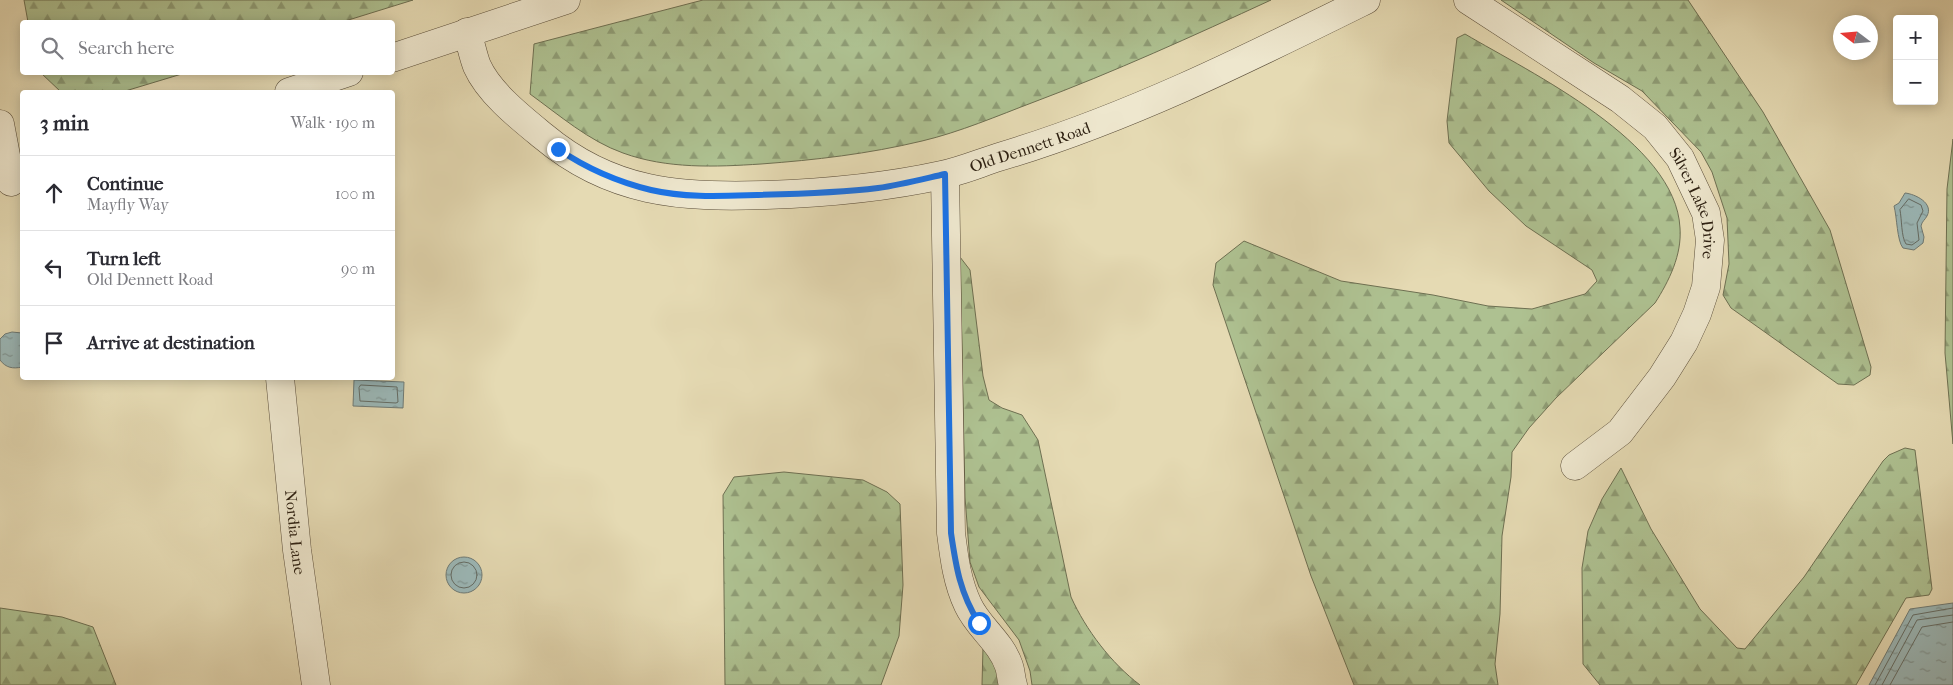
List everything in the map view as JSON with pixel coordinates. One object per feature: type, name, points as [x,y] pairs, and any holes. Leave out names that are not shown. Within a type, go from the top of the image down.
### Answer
[{"type":"street","points":[[395,57],[566,0]]},
{"type":"street","name":"Old Dennett Road","points":[[467,32],[478,68],[494,91],[521,118],[558,149],[577,162],[606,175],[651,190],[679,194],[710,196],[810,194],[880,187],[945,174],[1066,136],[1128,112],[1284,41],[1366,0]]},
{"type":"street","name":"Silver Lake Drive","points":[[1468,0],[1620,99],[1655,127],[1680,158],[1706,213],[1710,240],[1706,287],[1697,314],[1684,342],[1662,377],[1620,432],[1576,466]]},
{"type":"street","points":[[295,90],[339,75]]},
{"type":"street","points":[[0,124],[11,182]]},
{"type":"street","points":[[945,174],[951,533],[956,572],[968,605],[1009,666],[1013,685]]},
{"type":"street","name":"Nordia Lane","points":[[280,380],[297,550],[316,685]]},
{"type":"green space","points":[[24,0],[413,0],[348,20],[28,20]]},
{"type":"green space","points":[[703,0],[1271,0],[1124,66],[978,123],[922,141],[882,150],[841,156],[726,166],[691,166],[657,162],[623,153],[598,142],[530,94],[534,44]]},
{"type":"green space","points":[[1501,0],[1688,0],[1763,112],[1830,230],[1871,367],[1870,375],[1854,385],[1838,384],[1731,308],[1723,295],[1729,264],[1727,218],[1712,172],[1701,152],[1642,91],[1594,63]]},
{"type":"green space","points":[[1465,34],[1561,90],[1596,113],[1628,139],[1654,167],[1672,197],[1680,228],[1679,248],[1670,277],[1655,303],[1556,398],[1529,428],[1512,452],[1511,477],[1502,536],[1500,614],[1495,664],[1498,685],[1354,685],[1311,576],[1213,285],[1216,263],[1244,241],[1341,281],[1433,295],[1488,306],[1532,309],[1585,294],[1597,281],[1592,270],[1526,226],[1489,191],[1449,143],[1447,121],[1457,38]]},
{"type":"green space","points":[[43,75],[178,75],[129,90],[59,90]]},
{"type":"green space","points":[[1953,139],[1953,444],[1945,353],[1947,189]]},
{"type":"green space","points":[[960,257],[970,270],[983,376],[989,400],[1002,408],[1022,415],[1038,440],[1071,597],[1084,622],[1100,645],[1119,667],[1140,685],[1032,685],[1030,671],[1019,640],[979,587],[970,562],[965,497]]},
{"type":"green space","points":[[1905,448],[1915,450],[1932,589],[1929,595],[1906,598],[1856,685],[1600,685],[1583,664],[1582,568],[1588,531],[1602,499],[1621,468],[1651,529],[1700,609],[1737,648],[1745,649],[1804,577],[1883,461],[1889,455]]},
{"type":"green space","points":[[784,472],[863,480],[887,492],[900,504],[903,585],[899,636],[881,685],[725,685],[723,495],[734,477]]},
{"type":"green space","points":[[0,608],[62,617],[93,627],[116,685],[0,685]]},
{"type":"green space","points":[[983,647],[998,667],[1000,685],[982,685]]},
{"type":"water","points":[[1905,193],[1918,197],[1928,207],[1927,216],[1921,226],[1924,237],[1923,243],[1914,250],[1903,248],[1898,235],[1894,206],[1899,203]]},
{"type":"water","points":[[20,333],[20,367],[10,367],[0,360],[0,339],[5,334]]},
{"type":"water","points":[[354,380],[404,382],[403,408],[353,406]]},
{"type":"water","points":[[464,557],[471,558],[477,562],[481,568],[481,582],[477,588],[471,592],[464,593],[457,592],[451,588],[447,582],[446,575],[447,568],[451,562],[457,558]]},
{"type":"water","points":[[1953,603],[1953,685],[1869,685],[1910,609]]},
{"type":"route","points":[[558,149],[577,162],[606,175],[651,190],[679,194],[742,196],[810,194],[880,187],[945,174],[951,533],[956,572],[968,605],[979,623]]}]
